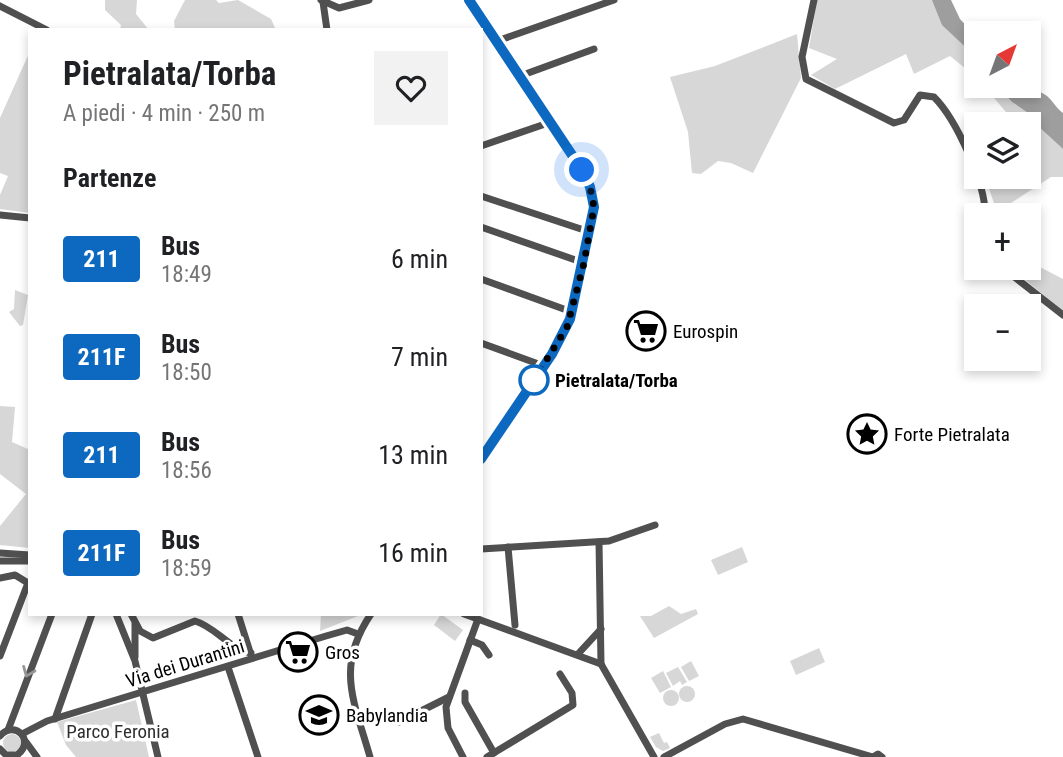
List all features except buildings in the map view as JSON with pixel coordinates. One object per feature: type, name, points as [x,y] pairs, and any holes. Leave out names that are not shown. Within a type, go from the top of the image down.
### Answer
[{"type":"street","points":[[322,1],[339,8],[369,0]]},
{"type":"street","points":[[469,0],[551,122],[590,187],[594,207],[572,312],[561,339],[483,456]]},
{"type":"street","points":[[497,41],[614,0]]},
{"type":"street","points":[[814,0],[802,60],[806,79],[894,123],[904,120],[920,95],[934,97],[964,148],[984,194],[984,203]]},
{"type":"street","points":[[322,1],[327,28]]},
{"type":"street","points":[[0,6],[43,28]]},
{"type":"street","points":[[520,76],[594,49]]},
{"type":"street","points":[[483,145],[551,122]]},
{"type":"street","points":[[483,197],[590,232]]},
{"type":"street","points":[[0,215],[28,218]]},
{"type":"street","points":[[483,228],[584,263]]},
{"type":"street","points":[[483,280],[572,312]]},
{"type":"street","points":[[1018,280],[1063,315]]},
{"type":"street","points":[[483,344],[544,366]]},
{"type":"street","points":[[483,549],[598,542],[622,538],[655,525]]},
{"type":"street","points":[[598,542],[601,664],[654,757]]},
{"type":"street","points":[[508,547],[515,625]]},
{"type":"street","points":[[0,553],[28,555]]},
{"type":"street","points":[[0,561],[28,561]]},
{"type":"street","points":[[0,578],[15,575],[28,583],[0,656]]},
{"type":"street","points":[[0,736],[8,730],[51,616]]},
{"type":"street","points":[[55,719],[91,616]]},
{"type":"street","points":[[117,616],[135,661],[158,757]]},
{"type":"street","points":[[132,616],[142,633],[155,638],[185,618],[204,624],[252,656]]},
{"type":"street","points":[[239,616],[252,656]]},
{"type":"street","points":[[370,616],[358,634],[350,655],[349,683],[370,757]]},
{"type":"street","points":[[470,616],[601,664]]},
{"type":"street","points":[[463,757],[446,722],[449,697],[478,619]]},
{"type":"street","points":[[135,624],[135,661]]},
{"type":"street","points":[[578,654],[601,629]]},
{"type":"street","name":"Via dei Durantini","points":[[6,755],[22,752],[24,738],[55,719],[228,667],[252,656],[347,630],[358,634]]},
{"type":"street","points":[[470,640],[482,645],[489,655]]},
{"type":"street","points":[[228,667],[258,757]]},
{"type":"street","points":[[466,693],[465,702],[490,755],[573,705],[572,693],[561,674]]},
{"type":"street","points":[[399,722],[449,697]]},
{"type":"street","points":[[664,757],[673,755],[725,724],[743,719],[873,757],[878,754],[882,757]]},
{"type":"street","points":[[8,730],[24,738],[37,757]]},
{"type":"green space","points":[[105,0],[137,0],[136,14],[147,28],[120,28],[121,25],[105,10]]},
{"type":"green space","points":[[185,0],[216,0],[219,3],[238,0],[271,19],[275,28],[175,28],[174,21]]},
{"type":"green space","points":[[817,0],[932,0],[964,41],[964,67],[950,56],[914,74],[906,54],[835,89],[811,75],[837,59],[809,48]]},
{"type":"green space","points":[[797,34],[801,78],[753,173],[731,163],[718,161],[701,174],[692,173],[688,132],[670,77],[715,66]]},
{"type":"green space","points":[[28,55],[28,213],[0,209],[0,195],[8,176],[0,173],[0,118]]},
{"type":"green space","points":[[994,98],[1008,98],[1027,112],[1006,112]]},
{"type":"green space","points":[[1041,129],[1063,149],[1063,177],[1051,177],[1041,183]]},
{"type":"green space","points":[[989,189],[1032,189],[1011,203],[994,203]]},
{"type":"green space","points":[[1041,268],[1063,279],[1063,311],[1025,280],[1041,280]]},
{"type":"green space","points":[[15,290],[28,295],[23,325],[20,326],[9,312],[14,309]]},
{"type":"green space","points":[[0,406],[15,407],[12,442],[28,449],[28,548],[0,545],[0,526],[26,494],[0,474]]},
{"type":"green space","points":[[742,547],[748,562],[718,575],[711,560]]},
{"type":"green space","points":[[669,606],[681,614],[696,609],[698,614],[654,638],[640,616],[651,616]]},
{"type":"green space","points":[[321,616],[358,616],[320,631]]},
{"type":"green space","points":[[440,616],[444,616],[463,630],[455,641],[434,625]]},
{"type":"green space","points":[[819,648],[825,662],[796,675],[790,661]]},
{"type":"green space","points":[[691,661],[699,676],[689,681],[681,667]]},
{"type":"green space","points":[[678,667],[687,682],[682,685],[680,681],[673,686],[666,673]]},
{"type":"green space","points":[[663,671],[671,687],[660,693],[651,678]]},
{"type":"green space","points":[[687,686],[693,688],[693,700],[687,702],[681,700],[679,694],[681,688]]},
{"type":"green space","points":[[671,690],[677,692],[677,704],[671,706],[665,704],[663,698],[665,692]]},
{"type":"green space","name":"Parco Feronia","points":[[136,700],[149,757],[76,757],[66,745],[57,722]]},
{"type":"green space","points":[[659,733],[670,748],[663,751],[656,747],[650,737]]},
{"type":"green space","points":[[12,734],[18,737],[21,743],[18,749],[12,752],[6,749],[3,743],[6,737]]},
{"type":"shaded area","points":[[932,0],[951,0],[964,23],[964,46],[942,25]]},
{"type":"shaded area","points":[[1041,92],[1049,98],[1063,113],[1063,149],[1041,129],[1041,112],[1027,112],[1008,98],[1041,98]]},
{"type":"bus line","name":"211","points":[[469,0],[587,178],[594,207],[584,263],[567,327],[552,354],[483,456]]},
{"type":"place","name":"Eurospin","points":[[646,331]]},
{"type":"place","name":"Pietralata/Torba","points":[[534,380]]},
{"type":"place","name":"Forte Pietralata","points":[[867,434]]},
{"type":"place","name":"Gros","points":[[298,652]]},
{"type":"place","name":"Babylandia","points":[[319,715]]},
{"type":"route","points":[[534,380],[567,327],[584,263],[594,207],[590,187],[582,170]]}]
